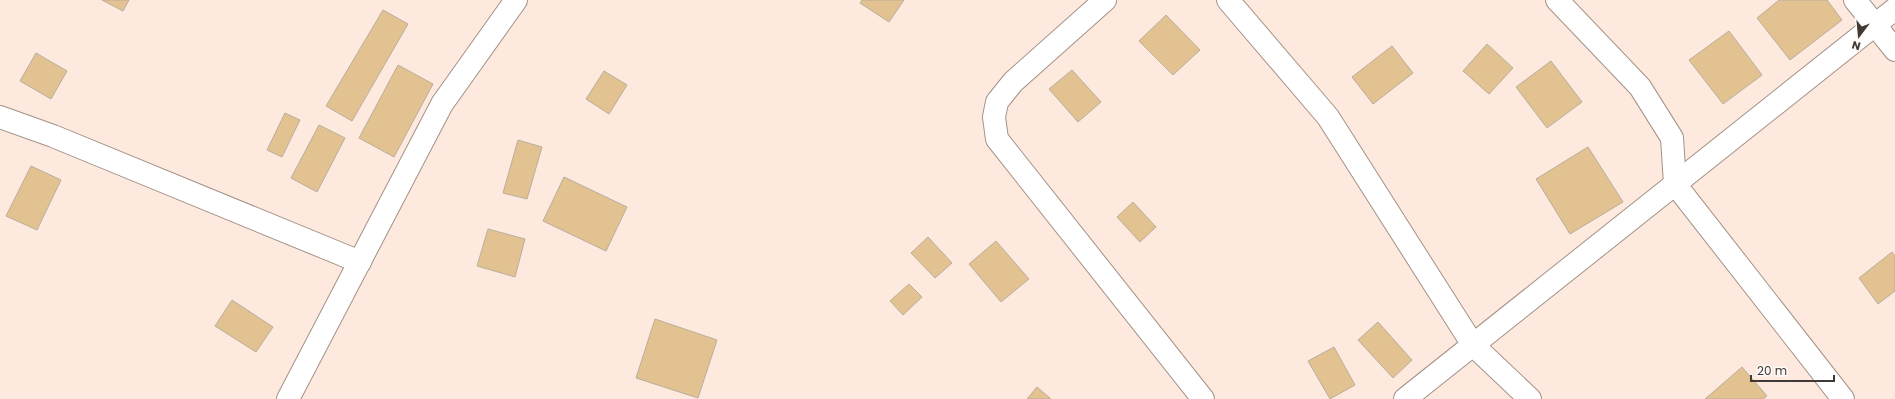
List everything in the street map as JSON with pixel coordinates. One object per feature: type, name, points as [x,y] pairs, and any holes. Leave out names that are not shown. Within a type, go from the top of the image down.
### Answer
[{"type":"street","points":[[288,399],[442,104],[516,0]]},
{"type":"street","points":[[1105,0],[1014,82],[997,102],[994,117],[997,139],[1204,399]]},
{"type":"street","points":[[1228,0],[1328,117],[1473,345],[1530,399]]},
{"type":"street","points":[[1557,0],[1640,87],[1672,138],[1675,184],[1843,399]]},
{"type":"street","points":[[1855,0],[1874,26],[1895,50]]},
{"type":"street","points":[[1405,399],[1895,9]]},
{"type":"street","points":[[0,117],[60,139],[360,262]]},
{"type":"building","points":[[102,0],[129,0],[123,11]]},
{"type":"building","points":[[862,0],[904,0],[889,22],[860,3]]},
{"type":"building","points":[[1779,0],[1827,0],[1842,20],[1790,60],[1757,18]]},
{"type":"building","points":[[383,10],[408,24],[352,121],[326,106]]},
{"type":"building","points":[[1166,15],[1200,50],[1173,75],[1139,41]]},
{"type":"building","points":[[1729,31],[1762,75],[1723,104],[1689,60]]},
{"type":"building","points":[[1487,44],[1513,68],[1489,94],[1463,71]]},
{"type":"building","points":[[1392,46],[1413,73],[1373,104],[1352,77]]},
{"type":"building","points":[[36,53],[67,71],[51,99],[20,81]]},
{"type":"building","points":[[1551,61],[1582,102],[1547,128],[1516,87]]},
{"type":"building","points":[[398,65],[433,84],[394,157],[359,138]]},
{"type":"building","points":[[1072,70],[1101,102],[1078,122],[1049,89]]},
{"type":"building","points":[[604,71],[627,85],[609,114],[586,99]]},
{"type":"building","points":[[285,113],[300,120],[282,157],[267,150]]},
{"type":"building","points":[[319,125],[345,138],[317,192],[291,178]]},
{"type":"building","points":[[518,140],[542,147],[527,199],[503,193]]},
{"type":"building","points":[[1588,147],[1623,202],[1570,234],[1536,179]]},
{"type":"building","points":[[31,166],[61,180],[37,230],[6,216]]},
{"type":"building","points":[[564,177],[627,207],[606,251],[543,221]]},
{"type":"building","points":[[1133,202],[1156,227],[1140,242],[1117,217]]},
{"type":"building","points":[[488,229],[525,239],[515,277],[477,266]]},
{"type":"building","points":[[928,237],[952,263],[935,278],[911,253]]},
{"type":"building","points":[[996,241],[1029,279],[1001,302],[969,264]]},
{"type":"building","points":[[1892,252],[1895,256],[1895,291],[1878,304],[1859,278]]},
{"type":"building","points":[[909,284],[922,297],[903,315],[890,301]]},
{"type":"building","points":[[232,300],[273,327],[256,352],[215,326]]},
{"type":"building","points":[[655,319],[717,340],[698,398],[636,378]]},
{"type":"building","points":[[1378,322],[1412,360],[1393,378],[1358,340]]},
{"type":"building","points":[[1334,347],[1355,385],[1330,399],[1308,361]]},
{"type":"building","points":[[1742,367],[1767,396],[1763,399],[1705,399]]},
{"type":"building","points":[[1037,387],[1051,399],[1027,399]]}]
